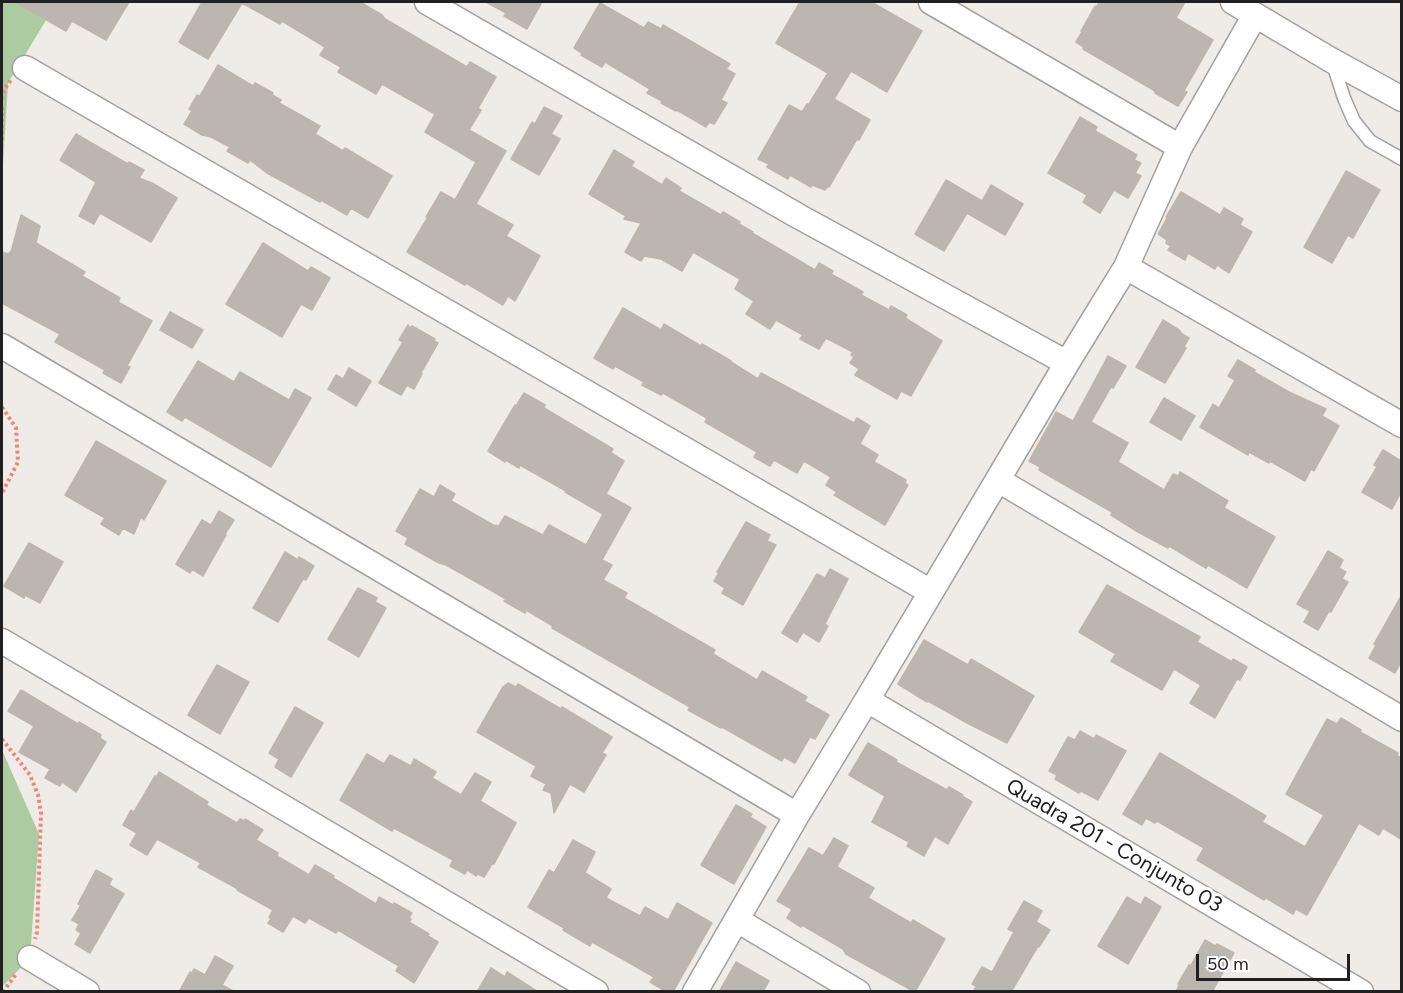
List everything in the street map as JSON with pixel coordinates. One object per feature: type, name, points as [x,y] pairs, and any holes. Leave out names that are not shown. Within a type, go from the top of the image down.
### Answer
[{"type":"street","points":[[427,2],[798,216],[1067,363]]},
{"type":"street","points":[[931,2],[1180,147]]},
{"type":"street","points":[[1233,2],[1401,99]]},
{"type":"street","points":[[695,992],[796,815],[1126,267],[1180,147],[1256,15]]},
{"type":"street","points":[[25,68],[931,592]]},
{"type":"street","points":[[1126,267],[1401,425]]},
{"type":"street","points":[[2,346],[796,815]]},
{"type":"street","points":[[998,480],[1401,719]]},
{"type":"street","points":[[2,640],[596,992]]},
{"type":"street","name":"Quadra 201 - Conjunto 03","points":[[867,700],[1361,992]]},
{"type":"street","points":[[737,920],[858,992]]},
{"type":"street","points":[[30,958],[87,992]]},
{"type":"lane","points":[[1331,60],[1353,121],[1370,141],[1401,159]]},
{"type":"path","points":[[2,107],[2,140]]},
{"type":"path","points":[[2,407],[16,429],[18,462],[2,493]]},
{"type":"path","points":[[2,739],[30,775],[38,795],[41,813],[37,932],[30,958]]},
{"type":"green space","points":[[2,2],[57,2],[8,83],[2,180]]},
{"type":"green space","points":[[2,750],[39,834],[30,958],[2,987]]},
{"type":"building","points":[[15,2],[129,2],[106,40],[72,21],[66,31]]},
{"type":"building","points":[[202,2],[360,2],[467,67],[470,62],[496,77],[478,108],[481,110],[469,130],[506,151],[476,204],[513,225],[506,236],[540,256],[515,301],[508,296],[503,305],[407,252],[441,192],[455,200],[476,162],[425,132],[435,114],[382,84],[376,94],[338,72],[341,67],[320,55],[325,47],[282,21],[280,24],[242,3],[208,59],[179,42]]},
{"type":"building","points":[[486,2],[542,2],[527,29],[504,16],[506,13]]},
{"type":"building","points":[[800,2],[871,2],[922,31],[887,92],[851,71],[834,99],[870,120],[825,190],[812,185],[811,187],[790,175],[788,179],[767,167],[769,164],[758,159],[789,105],[802,112],[828,73],[776,43]]},
{"type":"building","points":[[1100,2],[1185,2],[1176,18],[1213,40],[1178,106],[1083,49],[1084,47],[1076,42],[1095,6]]},
{"type":"building","points":[[600,3],[644,28],[648,22],[661,29],[663,25],[730,64],[726,69],[735,74],[721,100],[727,103],[714,124],[709,122],[706,127],[661,103],[662,101],[647,93],[650,89],[605,62],[602,67],[581,55],[582,53],[574,48]]},
{"type":"building","points":[[218,65],[253,86],[255,83],[273,93],[272,95],[281,100],[279,103],[320,126],[315,134],[343,151],[345,148],[392,176],[368,218],[351,208],[347,215],[321,200],[320,202],[267,173],[250,160],[248,163],[227,151],[230,147],[184,124],[192,111],[189,109],[197,95],[200,96]]},
{"type":"building","points":[[544,107],[562,116],[551,134],[560,139],[539,175],[511,159],[532,122],[535,124]]},
{"type":"building","points":[[1080,117],[1097,127],[1095,131],[1137,155],[1134,160],[1141,163],[1135,173],[1141,176],[1128,198],[1114,190],[1100,213],[1083,202],[1087,195],[1048,173]]},
{"type":"building","points":[[76,134],[128,164],[129,162],[144,170],[139,178],[177,198],[151,242],[100,213],[94,224],[79,216],[96,182],[60,160]]},
{"type":"building","points":[[614,150],[634,162],[631,166],[662,185],[666,178],[681,188],[679,191],[721,215],[723,212],[740,222],[739,224],[752,233],[815,270],[819,263],[833,271],[831,274],[863,292],[861,295],[889,310],[891,306],[907,315],[905,318],[942,341],[911,396],[901,391],[897,399],[855,375],[859,369],[850,363],[854,357],[851,355],[853,352],[826,338],[819,349],[800,339],[803,335],[776,320],[770,329],[746,314],[754,301],[735,289],[740,279],[693,252],[682,271],[661,259],[644,256],[641,261],[625,252],[641,223],[624,219],[626,216],[589,194]]},
{"type":"building","points":[[1346,171],[1380,190],[1353,238],[1348,235],[1332,263],[1304,247]]},
{"type":"building","points":[[946,180],[982,201],[991,185],[1023,204],[1005,235],[967,213],[944,251],[915,234]]},
{"type":"building","points":[[1181,192],[1220,215],[1224,208],[1243,219],[1240,225],[1252,232],[1229,273],[1217,265],[1215,269],[1188,253],[1185,260],[1168,250],[1171,246],[1158,234]]},
{"type":"building","points":[[21,215],[40,226],[36,243],[85,272],[82,276],[120,298],[118,302],[152,321],[127,366],[130,367],[121,383],[103,373],[105,370],[55,342],[60,334],[2,303],[2,252],[9,254],[11,252]]},
{"type":"building","points":[[263,243],[308,271],[311,267],[330,278],[312,310],[301,304],[282,337],[226,304]]},
{"type":"building","points":[[623,308],[661,330],[664,324],[701,346],[702,344],[758,379],[761,373],[854,423],[857,418],[870,426],[860,444],[878,455],[874,462],[906,480],[905,483],[908,485],[885,525],[834,495],[837,492],[826,485],[831,477],[804,461],[797,473],[774,460],[770,466],[754,457],[757,452],[705,422],[707,418],[663,393],[661,395],[642,385],[644,382],[615,366],[613,369],[594,358]]},
{"type":"building","points":[[170,312],[203,330],[192,348],[160,330]]},
{"type":"building","points":[[1163,320],[1189,338],[1184,347],[1186,348],[1165,383],[1136,367]]},
{"type":"building","points":[[408,325],[435,339],[434,341],[438,343],[414,389],[407,385],[401,395],[379,383],[403,342],[399,340]]},
{"type":"building","points":[[1108,356],[1126,366],[1091,422],[1128,443],[1118,462],[1164,490],[1173,474],[1178,476],[1180,472],[1228,501],[1224,508],[1275,537],[1247,588],[1208,565],[1206,568],[1169,546],[1168,548],[1138,532],[1111,515],[1112,512],[1039,470],[1040,467],[1029,461],[1056,412],[1073,421]]},
{"type":"building","points":[[1238,360],[1289,392],[1326,409],[1322,416],[1339,426],[1314,471],[1311,469],[1305,481],[1270,461],[1269,463],[1249,452],[1248,455],[1200,427],[1213,404],[1219,408],[1235,380],[1228,376]]},
{"type":"building","points":[[198,361],[234,382],[240,372],[289,400],[295,389],[311,398],[271,467],[185,417],[182,421],[167,412]]},
{"type":"building","points":[[349,368],[371,381],[356,406],[328,389],[336,375],[343,379]]},
{"type":"building","points":[[524,393],[545,405],[544,408],[613,449],[611,453],[624,461],[606,494],[631,508],[602,560],[612,565],[603,580],[627,593],[624,598],[715,650],[713,654],[757,680],[762,671],[807,697],[804,701],[829,715],[815,739],[810,737],[795,763],[784,757],[782,761],[688,710],[690,707],[552,628],[553,626],[526,610],[525,613],[480,584],[405,544],[408,538],[396,531],[420,489],[434,497],[440,485],[455,494],[451,501],[495,526],[498,527],[505,516],[543,535],[549,525],[586,545],[603,514],[520,465],[519,468],[506,460],[505,462],[488,451]]},
{"type":"building","points":[[1164,398],[1195,416],[1181,440],[1150,422]]},
{"type":"building","points":[[96,441],[166,481],[144,520],[141,517],[134,534],[123,528],[119,535],[101,524],[105,518],[65,495]]},
{"type":"building","points":[[1383,450],[1401,461],[1401,492],[1392,509],[1362,492],[1377,467],[1374,465]]},
{"type":"building","points":[[219,511],[234,520],[203,576],[192,569],[190,573],[176,564],[202,520],[211,525]]},
{"type":"building","points":[[746,522],[770,535],[767,541],[776,545],[743,605],[722,593],[725,588],[714,581]]},
{"type":"building","points":[[29,543],[63,562],[40,603],[25,595],[24,598],[4,586]]},
{"type":"building","points":[[1328,551],[1343,560],[1339,568],[1346,572],[1342,579],[1348,582],[1318,630],[1304,622],[1310,611],[1297,604]]},
{"type":"building","points":[[285,552],[314,566],[306,580],[303,579],[278,622],[253,608]]},
{"type":"building","points":[[830,569],[848,579],[825,624],[828,626],[819,642],[803,632],[797,642],[782,633],[817,574],[825,578]]},
{"type":"building","points":[[1107,585],[1200,637],[1197,642],[1232,662],[1233,659],[1247,667],[1240,680],[1237,679],[1215,718],[1190,703],[1201,685],[1174,669],[1162,690],[1111,661],[1116,654],[1079,632]]},
{"type":"building","points":[[358,588],[377,598],[375,602],[386,608],[359,657],[328,639]]},
{"type":"building","points":[[1401,596],[1401,662],[1395,673],[1369,658],[1376,645],[1374,644]]},
{"type":"building","points":[[924,640],[968,665],[971,659],[1034,696],[1007,743],[927,702],[898,684]]},
{"type":"building","points":[[217,665],[249,682],[220,734],[188,715]]},
{"type":"building","points":[[508,683],[516,687],[518,684],[612,737],[602,753],[606,755],[584,792],[570,784],[554,813],[551,793],[543,790],[546,784],[531,776],[536,766],[477,732],[503,687]]},
{"type":"building","points":[[21,690],[101,735],[100,738],[106,742],[76,792],[62,782],[60,786],[45,778],[50,769],[19,752],[34,726],[8,711]]},
{"type":"building","points":[[295,707],[323,723],[291,777],[275,767],[279,759],[269,753]]},
{"type":"building","points":[[1341,718],[1361,730],[1360,732],[1398,753],[1397,755],[1401,758],[1401,839],[1383,828],[1379,835],[1359,823],[1307,915],[1296,909],[1293,914],[1266,898],[1264,900],[1197,860],[1204,848],[1157,821],[1155,823],[1146,818],[1142,825],[1123,814],[1160,753],[1266,816],[1262,822],[1305,847],[1324,815],[1286,794],[1327,719],[1337,724]]},
{"type":"building","points":[[1080,731],[1094,739],[1096,735],[1126,751],[1098,800],[1081,791],[1079,793],[1055,779],[1057,775],[1049,771],[1068,737],[1075,740]]},
{"type":"building","points":[[868,743],[897,760],[896,762],[947,790],[949,787],[972,802],[948,844],[935,836],[924,856],[907,846],[909,842],[872,822],[885,796],[849,775]]},
{"type":"building","points":[[367,754],[384,764],[390,755],[411,766],[414,759],[436,772],[432,778],[461,795],[475,773],[491,782],[480,801],[516,823],[494,864],[484,877],[478,874],[476,876],[467,870],[465,874],[450,866],[453,860],[394,828],[392,831],[340,800]]},
{"type":"building","points":[[159,772],[208,802],[206,805],[237,823],[240,819],[244,821],[245,819],[263,830],[256,840],[309,875],[315,865],[376,904],[379,897],[412,913],[409,922],[438,942],[414,983],[396,971],[399,966],[338,930],[336,933],[309,918],[305,923],[293,916],[283,932],[268,923],[273,910],[198,867],[201,863],[157,839],[147,855],[130,845],[137,833],[123,825],[131,810],[134,812]]},
{"type":"building","points":[[736,805],[752,814],[750,817],[766,827],[734,884],[701,865]]},
{"type":"building","points":[[834,838],[848,846],[837,867],[874,888],[868,898],[911,923],[913,920],[945,939],[915,992],[787,918],[792,909],[777,901],[809,848],[823,856]]},
{"type":"building","points":[[573,840],[595,852],[585,873],[611,889],[606,898],[640,916],[645,907],[668,920],[677,903],[712,923],[673,992],[667,992],[650,982],[654,977],[592,942],[590,946],[528,907],[549,870],[554,873]]},
{"type":"building","points":[[96,870],[112,879],[109,885],[124,894],[90,953],[75,944],[81,933],[76,930],[79,924],[72,920]]},
{"type":"building","points":[[1127,897],[1141,905],[1145,897],[1161,907],[1128,964],[1098,946]]},
{"type":"building","points":[[1024,901],[1042,911],[1036,922],[1050,930],[1011,992],[973,992],[976,986],[972,984],[982,967],[992,972],[1014,932],[1008,929]]},
{"type":"building","points":[[1205,940],[1234,953],[1212,992],[1176,992],[1178,984]]},
{"type":"building","points":[[215,956],[233,966],[222,985],[235,992],[179,992],[194,969],[205,975]]},
{"type":"building","points":[[736,962],[769,981],[763,992],[719,992]]},
{"type":"building","points":[[491,968],[505,977],[507,972],[538,992],[477,992]]}]
